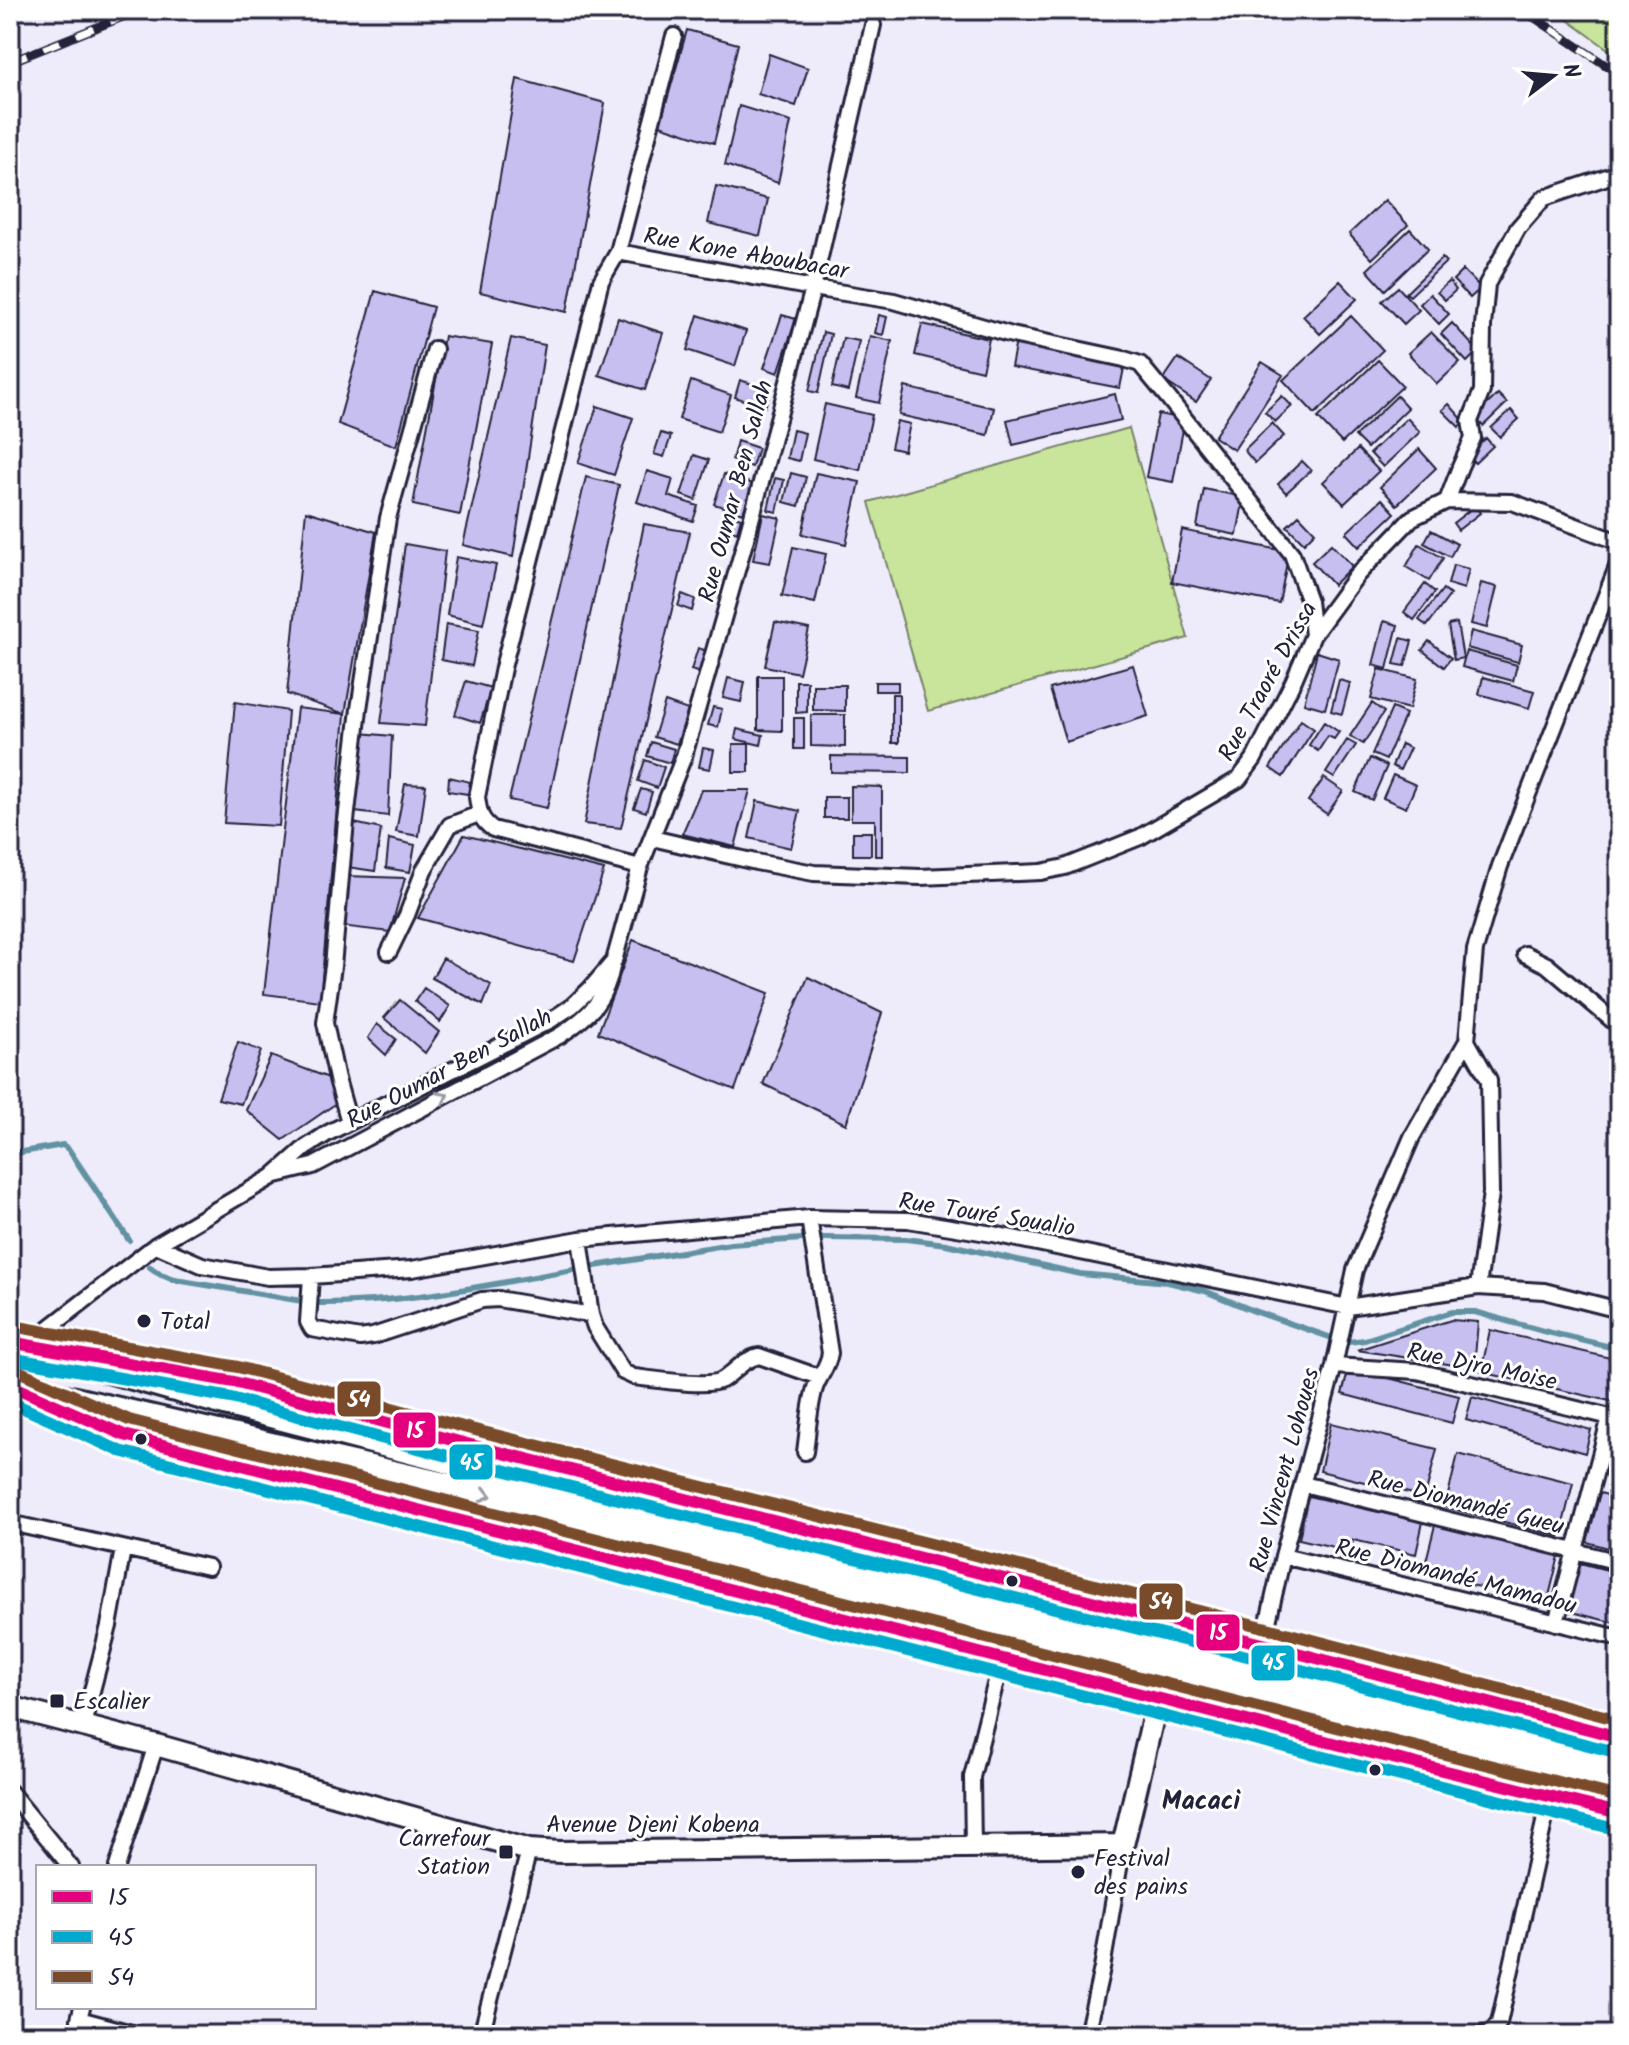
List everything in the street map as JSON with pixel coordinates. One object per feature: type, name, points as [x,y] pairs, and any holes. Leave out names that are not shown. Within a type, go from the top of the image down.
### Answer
[{"type":"main road","points":[[18,1344],[753,1551],[1424,1723],[1619,1762]]},
{"type":"main road","points":[[10,1385],[457,1488],[753,1551]]},
{"type":"main road","points":[[1424,1723],[1619,1786]]},
{"type":"street","name":"Rue Oumar Ben Sallah","points":[[272,1177],[313,1166],[559,1036],[580,1022],[598,1004],[610,979],[640,867],[684,756],[747,535],[813,288],[873,25]]},
{"type":"street","points":[[618,252],[674,36]]},
{"type":"street","points":[[1619,173],[1544,198],[1518,228],[1487,284],[1482,391],[1470,421],[1473,438],[1447,501],[1512,502],[1619,542]]},
{"type":"street","name":"Rue Kone Aboubacar","points":[[479,814],[477,797],[503,668],[601,281],[618,252],[894,301],[1012,335],[1140,364],[1292,554],[1309,601],[1313,635]]},
{"type":"street","points":[[349,1122],[325,1023],[346,821],[359,709],[388,518],[435,349]]},
{"type":"street","name":"Rue Traoré Drissa","points":[[652,838],[814,873],[920,877],[1041,872],[1065,867],[1140,837],[1239,779],[1254,759],[1313,635],[1357,575],[1412,518],[1447,501]]},
{"type":"street","points":[[1478,1287],[1491,1193],[1489,1080],[1467,1041],[1475,950],[1500,866],[1619,562]]},
{"type":"street","points":[[389,952],[424,870],[450,825],[479,814],[493,829],[640,867]]},
{"type":"street","points":[[1525,954],[1547,965],[1619,1026]]},
{"type":"street","name":"Rue Oumar Ben Sallah","points":[[18,1344],[156,1245],[272,1177],[305,1148],[328,1133],[551,1020],[572,1006],[614,961]]},
{"type":"street","name":"Rue Vincent Lohoues","points":[[1263,1644],[1334,1366],[1355,1270],[1412,1137],[1467,1041]]},
{"type":"street","points":[[805,1452],[814,1391],[829,1363],[830,1353],[809,1218]]},
{"type":"street","name":"Rue Touré Soualio","points":[[156,1245],[202,1265],[268,1277],[311,1276],[412,1269],[580,1239],[809,1218],[908,1220],[1038,1243],[1348,1307],[1478,1287],[1544,1291],[1619,1310]]},
{"type":"street","points":[[580,1239],[591,1315],[623,1372],[634,1377],[708,1384],[720,1381],[745,1361],[759,1356],[819,1377]]},
{"type":"street","points":[[311,1276],[308,1322],[312,1329],[360,1338],[482,1300],[498,1299],[591,1315]]},
{"type":"street","points":[[18,1344],[234,1382],[1619,1737]]},
{"type":"street","name":"Rue Djro Moise","points":[[1334,1366],[1417,1371],[1614,1418]]},
{"type":"street","points":[[10,1385],[124,1435],[1619,1813]]},
{"type":"street","points":[[1556,1623],[1614,1418]]},
{"type":"street","name":"Rue Diomandé Gueu","points":[[1303,1484],[1619,1562]]},
{"type":"street","points":[[10,1523],[208,1567]]},
{"type":"street","points":[[83,1725],[109,1626],[123,1549]]},
{"type":"street","name":"Rue Diomandé Mamadou","points":[[1283,1556],[1619,1638]]},
{"type":"street","points":[[1087,2035],[1123,1845],[1175,1623]]},
{"type":"street","points":[[973,1847],[972,1777],[1002,1657]]},
{"type":"street","name":"Avenue Djeni Kobena","points":[[10,1707],[529,1850],[1123,1845]]},
{"type":"street","points":[[118,1865],[156,1745]]},
{"type":"street","points":[[10,1792],[69,1865]]},
{"type":"street","points":[[1479,2035],[1491,2033],[1499,2023],[1550,1796]]},
{"type":"street","points":[[481,2035],[529,1850]]},
{"type":"street","points":[[79,2035],[80,2013],[139,2035]]},
{"type":"green space","points":[[1554,10],[1619,10],[1619,57]]},
{"type":"green space","points":[[1129,428],[1188,638],[928,711],[869,502]]},
{"type":"building","points":[[687,30],[738,44],[714,143],[660,125]]},
{"type":"building","points":[[769,54],[808,68],[796,106],[758,94]]},
{"type":"building","points":[[517,79],[605,103],[567,312],[480,292]]},
{"type":"building","points":[[739,106],[791,122],[778,183],[725,165]]},
{"type":"building","points":[[716,186],[768,199],[760,236],[708,223]]},
{"type":"building","points":[[1385,200],[1408,225],[1372,259],[1349,234]]},
{"type":"building","points":[[1410,229],[1428,249],[1385,290],[1367,270]]},
{"type":"building","points":[[1442,258],[1446,262],[1410,296],[1406,293]]},
{"type":"building","points":[[1463,270],[1481,288],[1470,298],[1453,280]]},
{"type":"building","points":[[1340,281],[1357,299],[1320,334],[1303,316]]},
{"type":"building","points":[[1449,281],[1456,290],[1445,300],[1437,292]]},
{"type":"building","points":[[1398,287],[1419,310],[1404,324],[1382,301]]},
{"type":"building","points":[[375,291],[433,307],[396,446],[338,424]]},
{"type":"building","points":[[1430,294],[1449,314],[1439,324],[1420,304]]},
{"type":"building","points":[[698,315],[746,331],[735,366],[687,350]]},
{"type":"building","points":[[782,315],[796,319],[778,373],[764,368]]},
{"type":"building","points":[[879,315],[887,317],[883,335],[875,333]]},
{"type":"building","points":[[1351,316],[1383,350],[1315,414],[1283,380]]},
{"type":"building","points":[[618,318],[663,333],[645,390],[599,375]]},
{"type":"building","points":[[1452,323],[1478,351],[1467,362],[1441,334]]},
{"type":"building","points":[[922,324],[989,339],[982,371],[915,355]]},
{"type":"building","points":[[823,332],[831,334],[818,393],[809,391]]},
{"type":"building","points":[[1431,332],[1460,362],[1437,384],[1408,353]]},
{"type":"building","points":[[444,336],[492,344],[460,515],[413,505]]},
{"type":"building","points":[[870,336],[892,341],[879,403],[856,398]]},
{"type":"building","points":[[511,338],[545,345],[513,557],[463,545]]},
{"type":"building","points":[[843,338],[859,341],[848,391],[832,387]]},
{"type":"building","points":[[1016,341],[1125,363],[1120,388],[1011,367]]},
{"type":"building","points":[[1178,358],[1211,380],[1196,402],[1163,380]]},
{"type":"building","points":[[1378,360],[1403,386],[1342,443],[1318,418]]},
{"type":"building","points":[[1262,362],[1283,375],[1234,450],[1214,437]]},
{"type":"building","points":[[740,380],[771,390],[765,407],[735,397]]},
{"type":"building","points":[[691,381],[731,395],[719,432],[679,419]]},
{"type":"building","points":[[905,387],[994,408],[988,435],[899,415]]},
{"type":"building","points":[[1115,394],[1121,420],[1013,445],[1007,420]]},
{"type":"building","points":[[1498,394],[1507,403],[1483,426],[1474,417]]},
{"type":"building","points":[[1282,396],[1292,406],[1275,422],[1265,412]]},
{"type":"building","points":[[1397,396],[1408,408],[1367,448],[1355,436]]},
{"type":"building","points":[[825,404],[872,415],[860,470],[813,459]]},
{"type":"building","points":[[1449,404],[1464,421],[1459,427],[1442,410]]},
{"type":"building","points":[[597,406],[633,418],[614,475],[578,463]]},
{"type":"building","points":[[1511,410],[1519,419],[1500,437],[1491,428]]},
{"type":"building","points":[[1158,414],[1185,419],[1173,482],[1146,477]]},
{"type":"building","points":[[1407,418],[1420,432],[1383,467],[1370,453]]},
{"type":"building","points":[[897,421],[910,424],[904,451],[891,448]]},
{"type":"building","points":[[1272,423],[1284,436],[1255,463],[1244,450]]},
{"type":"building","points":[[793,430],[805,433],[799,461],[787,458]]},
{"type":"building","points":[[661,433],[671,436],[664,457],[654,454]]},
{"type":"building","points":[[1486,438],[1493,446],[1475,463],[1468,456]]},
{"type":"building","points":[[737,441],[758,448],[752,467],[732,460]]},
{"type":"building","points":[[1358,449],[1379,471],[1344,504],[1323,482]]},
{"type":"building","points":[[1419,449],[1436,468],[1397,505],[1380,487]]},
{"type":"building","points":[[694,455],[709,460],[696,500],[681,495]]},
{"type":"building","points":[[1302,461],[1311,470],[1286,493],[1278,484]]},
{"type":"building","points":[[647,471],[673,479],[668,496],[698,506],[693,521],[637,502]]},
{"type":"building","points":[[791,473],[806,477],[799,506],[784,502]]},
{"type":"building","points":[[816,473],[860,482],[846,544],[802,534]]},
{"type":"building","points":[[724,474],[753,484],[743,513],[714,504]]},
{"type":"building","points":[[586,477],[619,485],[547,808],[509,800]]},
{"type":"building","points":[[775,478],[784,480],[777,512],[768,510]]},
{"type":"building","points":[[1204,489],[1244,497],[1237,535],[1197,527]]},
{"type":"building","points":[[1382,499],[1395,513],[1359,547],[1346,533]]},
{"type":"building","points":[[1475,506],[1480,513],[1458,530],[1453,523]]},
{"type":"building","points":[[306,511],[376,532],[345,714],[287,694]]},
{"type":"building","points":[[763,514],[780,518],[770,563],[753,560]]},
{"type":"building","points":[[731,515],[741,518],[737,532],[726,528]]},
{"type":"building","points":[[1299,515],[1315,532],[1304,543],[1287,526]]},
{"type":"building","points":[[644,524],[690,532],[621,828],[584,824]]},
{"type":"building","points":[[1182,530],[1289,552],[1279,603],[1172,582]]},
{"type":"building","points":[[1431,530],[1457,544],[1450,557],[1424,543]]},
{"type":"building","points":[[405,544],[445,551],[425,726],[381,723]]},
{"type":"building","points":[[1331,544],[1352,566],[1333,585],[1312,562]]},
{"type":"building","points":[[1419,544],[1443,558],[1429,581],[1406,567]]},
{"type":"building","points":[[793,547],[826,554],[815,603],[782,596]]},
{"type":"building","points":[[456,557],[496,565],[483,624],[447,615]]},
{"type":"building","points":[[1453,565],[1469,569],[1464,589],[1448,584]]},
{"type":"building","points":[[1481,583],[1497,587],[1487,628],[1471,624]]},
{"type":"building","points":[[1425,584],[1435,592],[1414,620],[1404,612]]},
{"type":"building","points":[[1443,589],[1450,595],[1427,626],[1419,620]]},
{"type":"building","points":[[682,594],[695,599],[692,611],[678,606]]},
{"type":"building","points":[[1384,621],[1398,625],[1387,669],[1373,665]]},
{"type":"building","points":[[775,622],[809,629],[799,673],[765,666]]},
{"type":"building","points":[[1457,623],[1463,658],[1454,660],[1448,625]]},
{"type":"building","points":[[446,624],[479,630],[472,666],[441,660]]},
{"type":"building","points":[[1471,631],[1522,645],[1518,662],[1467,648]]},
{"type":"building","points":[[1401,638],[1412,641],[1405,666],[1394,664]]},
{"type":"building","points":[[1429,641],[1451,658],[1444,667],[1422,650]]},
{"type":"building","points":[[698,648],[707,651],[700,673],[691,670]]},
{"type":"building","points":[[1466,651],[1517,665],[1513,681],[1462,667]]},
{"type":"building","points":[[1317,652],[1339,659],[1325,709],[1304,703]]},
{"type":"building","points":[[1133,665],[1148,716],[1066,742],[1050,689]]},
{"type":"building","points":[[1379,669],[1417,679],[1409,709],[1371,699]]},
{"type":"building","points":[[758,676],[782,676],[782,731],[758,730]]},
{"type":"building","points":[[1483,677],[1534,691],[1529,708],[1479,694]]},
{"type":"building","points":[[728,678],[745,682],[741,702],[723,698]]},
{"type":"building","points":[[1339,680],[1350,683],[1342,714],[1331,711]]},
{"type":"building","points":[[466,681],[491,688],[480,723],[455,715]]},
{"type":"building","points":[[796,681],[807,681],[807,712],[796,713]]},
{"type":"building","points":[[875,682],[898,682],[898,691],[875,691]]},
{"type":"building","points":[[813,685],[845,685],[845,711],[813,710]]},
{"type":"building","points":[[892,694],[899,694],[899,743],[892,743]]},
{"type":"building","points":[[235,702],[288,711],[279,826],[224,823]]},
{"type":"building","points":[[665,702],[688,710],[677,744],[654,737]]},
{"type":"building","points":[[1372,703],[1384,712],[1363,744],[1350,736]]},
{"type":"building","points":[[713,707],[722,709],[718,727],[708,725]]},
{"type":"building","points":[[297,708],[345,714],[320,1001],[264,994]]},
{"type":"building","points":[[1392,708],[1406,714],[1386,760],[1372,754]]},
{"type":"building","points":[[811,715],[845,715],[845,747],[811,746]]},
{"type":"building","points":[[794,718],[804,718],[804,749],[794,749]]},
{"type":"building","points":[[1301,720],[1314,729],[1283,777],[1270,768]]},
{"type":"building","points":[[1324,722],[1339,732],[1334,739],[1328,736],[1318,751],[1309,745]]},
{"type":"building","points":[[737,729],[763,735],[761,745],[735,739]]},
{"type":"building","points":[[360,733],[392,736],[388,816],[355,812]]},
{"type":"building","points":[[1347,740],[1356,745],[1334,778],[1326,773]]},
{"type":"building","points":[[651,742],[674,749],[670,763],[647,756]]},
{"type":"building","points":[[733,744],[749,744],[749,772],[733,772]]},
{"type":"building","points":[[1401,744],[1410,748],[1400,770],[1392,766]]},
{"type":"building","points":[[703,748],[714,750],[710,769],[699,767]]},
{"type":"building","points":[[831,756],[910,757],[910,773],[831,772]]},
{"type":"building","points":[[1370,758],[1387,766],[1372,800],[1355,792]]},
{"type":"building","points":[[645,760],[664,767],[657,788],[638,781]]},
{"type":"building","points":[[1393,775],[1416,785],[1406,808],[1383,798]]},
{"type":"building","points":[[449,777],[470,782],[468,794],[448,791]]},
{"type":"building","points":[[1324,778],[1343,791],[1327,814],[1308,801]]},
{"type":"building","points":[[405,784],[426,785],[419,836],[396,832]]},
{"type":"building","points":[[851,786],[882,787],[882,856],[875,856],[875,820],[851,820]]},
{"type":"building","points":[[641,789],[652,792],[646,812],[634,808]]},
{"type":"building","points":[[701,790],[750,790],[735,847],[682,834]]},
{"type":"building","points":[[824,797],[847,797],[847,818],[824,818]]},
{"type":"building","points":[[757,801],[800,811],[791,848],[749,838]]},
{"type":"building","points":[[354,823],[381,829],[375,871],[347,867]]},
{"type":"building","points":[[853,832],[871,832],[871,855],[853,855]]},
{"type":"building","points":[[464,835],[604,870],[574,961],[418,918]]},
{"type":"building","points":[[389,839],[415,845],[410,872],[386,868]]},
{"type":"building","points":[[346,876],[405,878],[390,932],[340,926]]},
{"type":"building","points":[[633,940],[769,993],[735,1090],[598,1033]]},
{"type":"building","points":[[443,958],[491,985],[483,1005],[432,978]]},
{"type":"building","points":[[808,977],[882,1013],[846,1124],[763,1084]]},
{"type":"building","points":[[424,988],[450,1006],[440,1022],[415,1001]]},
{"type":"building","points":[[400,1000],[439,1032],[425,1053],[384,1018]]},
{"type":"building","points":[[377,1024],[396,1039],[386,1055],[368,1038]]},
{"type":"building","points":[[238,1042],[261,1051],[241,1104],[218,1099]]},
{"type":"building","points":[[271,1056],[334,1080],[338,1102],[283,1140],[246,1110]]},
{"type":"building","points":[[1451,1320],[1478,1322],[1474,1368],[1357,1350]]},
{"type":"building","points":[[1490,1330],[1619,1360],[1619,1403],[1481,1372]]},
{"type":"building","points":[[1349,1368],[1459,1396],[1452,1423],[1342,1394]]},
{"type":"building","points":[[1472,1397],[1591,1430],[1585,1453],[1466,1420]]},
{"type":"building","points":[[1331,1423],[1437,1449],[1425,1497],[1320,1471]]},
{"type":"building","points":[[1614,1430],[1619,1431],[1619,1459],[1608,1457]]},
{"type":"building","points":[[1458,1454],[1573,1483],[1560,1536],[1445,1507]]},
{"type":"building","points":[[1600,1493],[1619,1498],[1619,1551],[1587,1542]]},
{"type":"building","points":[[1308,1496],[1423,1522],[1416,1554],[1353,1540],[1351,1551],[1299,1539]]},
{"type":"building","points":[[1435,1525],[1559,1556],[1547,1604],[1423,1573]]},
{"type":"building","points":[[1580,1563],[1619,1573],[1619,1624],[1568,1611]]},
{"type":"waterway","points":[[10,1154],[63,1145],[129,1240]]},
{"type":"waterway","points":[[824,1238],[906,1239],[946,1244],[1080,1274],[1168,1282],[1205,1291],[1335,1339]]},
{"type":"waterway","points":[[595,1266],[731,1244],[802,1239]]},
{"type":"waterway","points":[[150,1267],[176,1280],[302,1301]]},
{"type":"waterway","points":[[315,1303],[414,1297],[579,1269]]},
{"type":"waterway","points":[[1348,1342],[1365,1340],[1452,1312],[1475,1312],[1619,1349]]},
{"type":"railway","points":[[10,62],[140,10]]},
{"type":"railway","points":[[1520,10],[1619,74]]},
{"type":"transit line","name":"54","points":[[13,1326],[238,1367],[1619,1720]]},
{"type":"transit line","name":"15","points":[[10,1342],[234,1382],[1619,1737]]},
{"type":"transit line","name":"45","points":[[10,1358],[231,1398],[463,1460],[1259,1659],[1615,1752]]},
{"type":"transit line","name":"54","points":[[16,1370],[129,1420],[1619,1797]]},
{"type":"transit line","name":"15","points":[[10,1385],[124,1435],[1619,1813]]},
{"type":"transit line","name":"45","points":[[10,1402],[120,1451],[1615,1829]]},
{"type":"place","name":"Total","points":[[144,1321]]},
{"type":"place","name":"Escalier","points":[[57,1701]]},
{"type":"place","name":"Carrefour Station","points":[[506,1852]]},
{"type":"place","name":"Festival des pains","points":[[1078,1872]]},
{"type":"district","name":"Macaci","points":[[1201,1800]]}]
